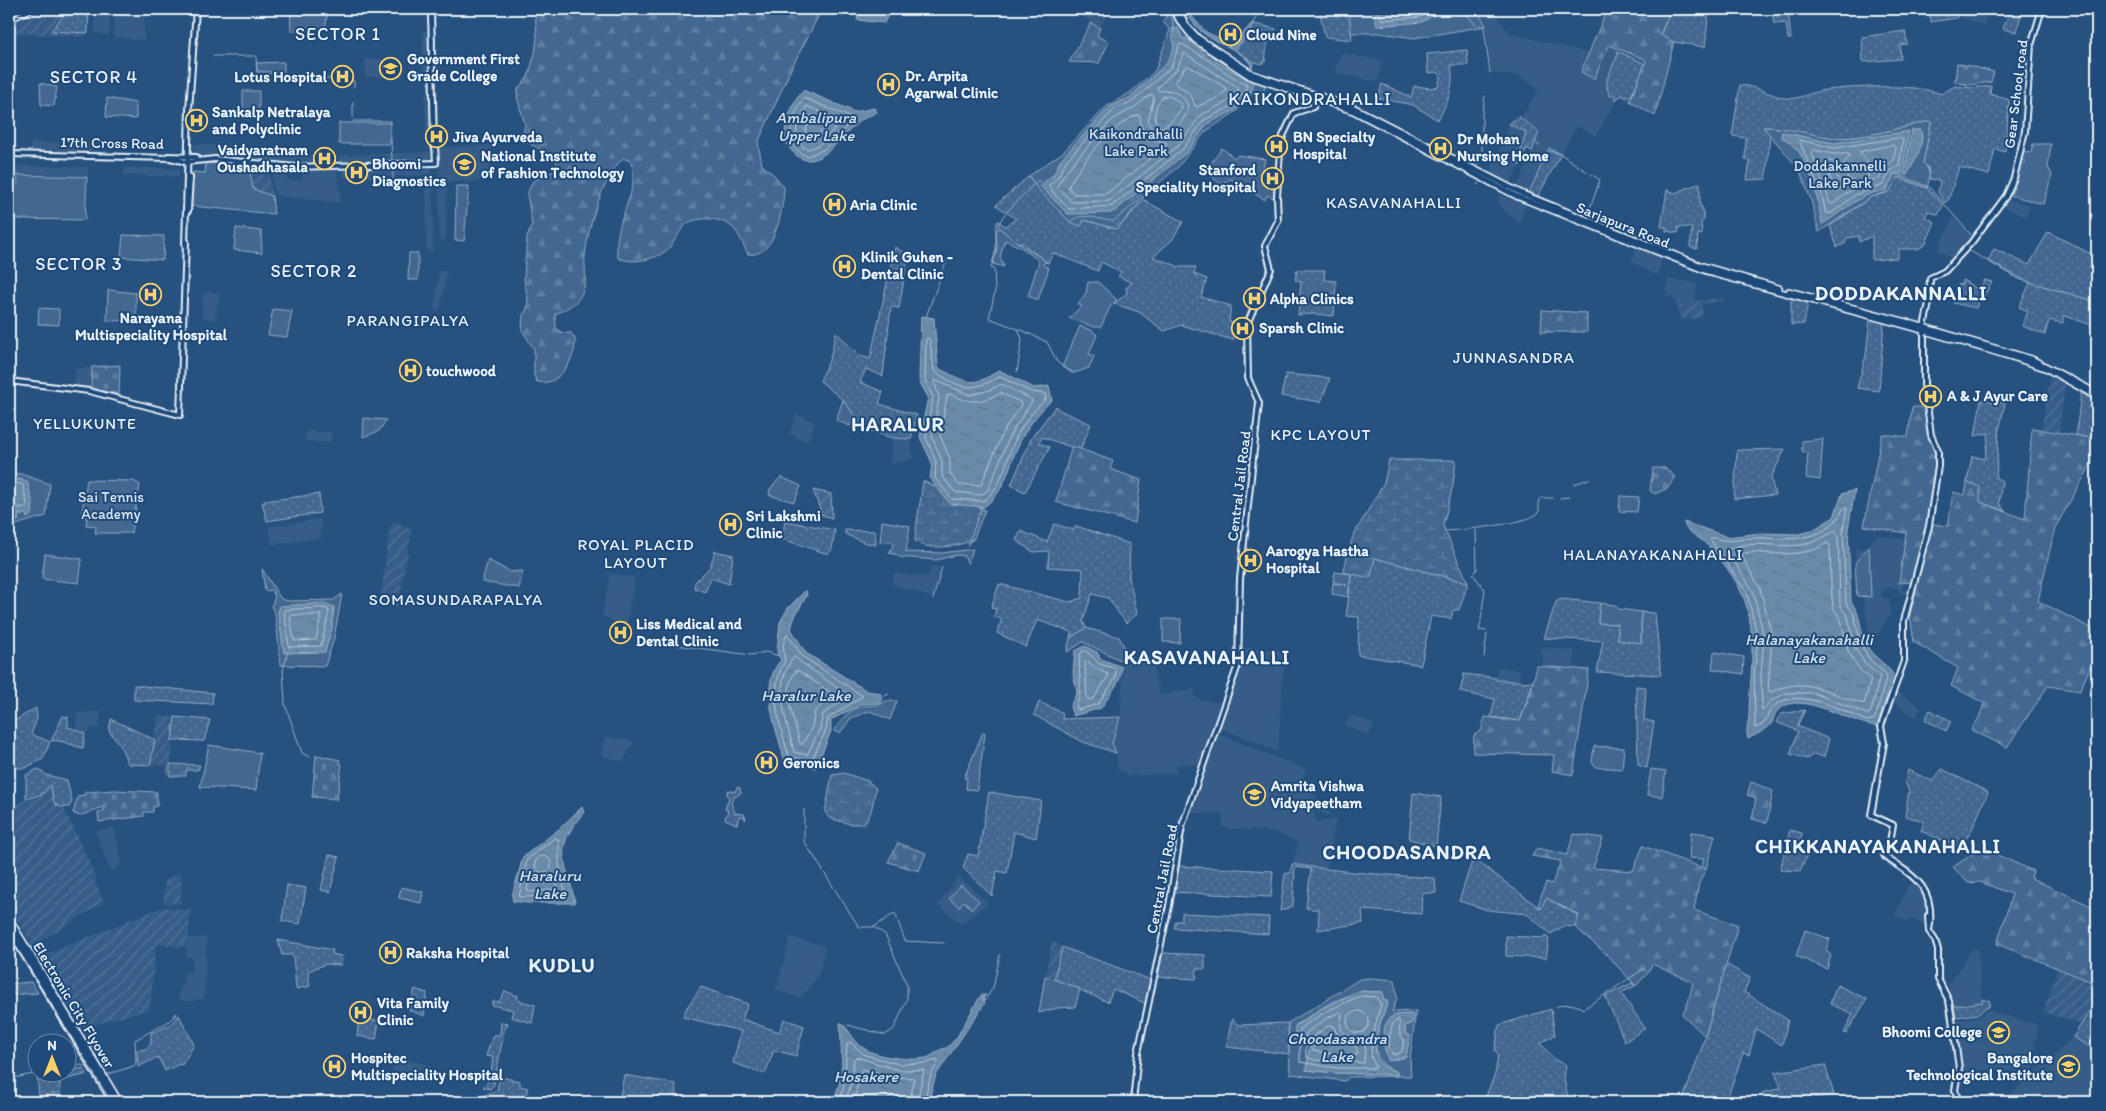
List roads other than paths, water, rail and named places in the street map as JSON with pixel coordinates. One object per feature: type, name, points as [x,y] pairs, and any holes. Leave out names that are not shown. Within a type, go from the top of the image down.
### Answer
[{"type":"highway","points":[[9,12],[16,9]]},
{"type":"highway","points":[[9,19],[30,9]]},
{"type":"highway","points":[[9,920],[59,998],[116,1102]]},
{"type":"highway","name":"Electronic City Flyover","points":[[9,920],[116,1102]]},
{"type":"highway","name":"Electronic City Flyover","points":[[9,928],[116,1102]]},
{"type":"main road","points":[[9,381],[113,396],[180,415],[190,159],[190,107],[196,9]]},
{"type":"main road","name":"17th Cross Road","points":[[9,153],[177,158],[295,167],[435,163],[431,9]]},
{"type":"main road","name":"Sarjapura Road","points":[[1176,9],[1179,20],[1195,40],[1245,74],[1352,111],[1521,195]]},
{"type":"main road","name":"Sarjapura Road","points":[[1176,9],[1186,25],[1198,38],[1253,74],[1334,100],[1365,113],[1493,187],[1521,195],[1700,265],[1787,292],[2032,359],[2097,393]]},
{"type":"main road","name":"Gear School road","points":[[1924,329],[1929,303],[1930,278],[1945,271],[1973,241],[2006,196],[2014,178],[2025,131],[2031,44],[2042,9]]},
{"type":"main road","name":"Central Jail Road","points":[[1133,1102],[1138,1053],[1169,906],[1182,826],[1238,665],[1241,558],[1259,403],[1248,378],[1247,324],[1271,269],[1265,246],[1278,218],[1279,163],[1283,136],[1294,113],[1313,106],[1313,96]]},
{"type":"main road","points":[[1924,329],[1924,384],[1931,435],[1938,451],[1938,466],[1930,526],[1904,621],[1904,661],[1881,726],[1884,743],[1876,779],[1871,816],[1893,825],[1890,841],[1884,856],[1915,878],[1929,897],[1929,931],[1935,940],[1938,950],[1939,982],[1949,1001],[1958,1068],[1955,1090],[1959,1102]]},
{"type":"main road","name":"Sarjapura Road","points":[[1924,329],[2044,368],[2097,397]]},
{"type":"water","points":[[859,9],[891,9],[884,23],[857,20]]},
{"type":"water","points":[[1181,9],[1185,9],[1206,32],[1233,45],[1252,23],[1255,24],[1235,50],[1241,54],[1208,36]]},
{"type":"water","points":[[1373,9],[1443,9],[1422,22],[1377,26]]},
{"type":"water","name":"Kaikondrahalli Lake Park","points":[[1178,28],[1183,39],[1186,38],[1210,58],[1254,83],[1251,92],[1235,110],[1207,124],[1187,152],[1115,211],[1110,213],[1068,214],[1040,186],[1054,174],[1061,159],[1111,106],[1129,98],[1167,63],[1174,47],[1172,29]]},
{"type":"water","points":[[1245,57],[1253,63],[1252,68]]},
{"type":"water","name":"Ambalipura Upper Lake","points":[[803,90],[855,112],[874,108],[877,112],[860,121],[820,157],[811,160],[802,159],[789,147],[785,135],[791,110]]},
{"type":"water","points":[[1912,130],[1921,130],[1921,142],[1913,165],[1907,175],[1904,175]]},
{"type":"water","name":"Doddakannelli Lake Park","points":[[1909,131],[1902,174],[1895,173],[1887,190],[1861,198],[1822,224],[1818,200],[1805,163],[1799,152],[1781,137],[1782,132],[1834,143]]},
{"type":"water","points":[[921,316],[934,318],[938,368],[968,381],[975,382],[981,380],[999,370],[1034,388],[1049,386],[1052,400],[1039,413],[1021,440],[1003,484],[992,500],[984,507],[950,504],[930,479],[932,463],[920,437],[928,397],[919,381]]},
{"type":"water","points":[[9,477],[27,481],[33,504],[32,514],[27,518],[25,513],[21,516],[19,513],[18,521],[12,519],[9,524]]},
{"type":"water","name":"Halanayakanahalli Lake","points":[[1855,490],[1848,529],[1851,602],[1859,617],[1865,642],[1874,656],[1893,674],[1878,726],[1854,720],[1813,705],[1788,704],[1778,710],[1772,722],[1764,731],[1748,739],[1752,639],[1748,610],[1740,589],[1726,567],[1705,543],[1686,528],[1684,522],[1728,537],[1760,533],[1799,534],[1811,531],[1834,517],[1842,494]]},
{"type":"water","name":"Haralur Lake","points":[[806,590],[807,595],[795,616],[791,629],[806,653],[867,691],[880,693],[883,699],[881,703],[861,704],[831,720],[831,731],[816,768],[785,762],[774,724],[770,696],[774,671],[781,660],[777,652],[780,622],[788,608]]},
{"type":"water","points":[[324,603],[334,607],[332,628],[325,652],[284,653],[278,612],[280,606]]},
{"type":"water","points":[[1085,646],[1097,652],[1101,659],[1122,667],[1119,681],[1101,708],[1073,716],[1070,707],[1077,692],[1073,673],[1075,651]]},
{"type":"water","name":"Haraluru Lake","points":[[582,807],[584,812],[567,837],[564,847],[565,866],[575,903],[527,903],[513,901],[512,896],[523,857],[559,829]]},
{"type":"water","name":"Choodasandra Lake","points":[[1359,991],[1383,992],[1383,999],[1388,1002],[1378,1030],[1376,1052],[1380,1063],[1388,1069],[1397,1072],[1397,1075],[1306,1070],[1310,1046],[1308,1044],[1294,1044],[1295,1026],[1324,1007]]},
{"type":"water","name":"Hosakere","points":[[981,995],[986,995],[983,998],[985,1003],[936,1075],[928,1102],[833,1102],[839,1085],[842,1064],[840,1023],[845,1026],[859,1045],[875,1053],[911,1059],[926,1058],[941,1049],[947,1048],[957,1037]]},
{"type":"water","name":"Choodasandra Lake","points":[[1401,1014],[1412,1014],[1414,1017],[1412,1023],[1405,1026],[1405,1033],[1410,1036],[1406,1057],[1389,1061],[1385,1051],[1385,1026],[1391,1017]]},
{"type":"waterway","points":[[1171,9],[1174,31]]},
{"type":"waterway","points":[[1253,23],[1260,9]]},
{"type":"waterway","points":[[1462,9],[1476,25]]},
{"type":"waterway","points":[[1479,25],[1484,27],[1490,73]]},
{"type":"waterway","points":[[213,56],[256,56],[257,73],[354,81],[354,87]]},
{"type":"waterway","points":[[1477,169],[1482,151],[1482,114],[1485,96]]},
{"type":"waterway","points":[[353,102],[353,118]]},
{"type":"waterway","points":[[353,121],[390,121],[392,161]]},
{"type":"waterway","points":[[1536,143],[1540,146]]},
{"type":"waterway","points":[[1549,151],[1561,154],[1587,172]]},
{"type":"waterway","points":[[393,168],[393,184]]},
{"type":"waterway","points":[[1893,173],[1929,187],[1973,237]]},
{"type":"waterway","points":[[1587,217],[1600,180],[1591,174]]},
{"type":"waterway","points":[[1017,372],[1022,339],[1018,329],[989,318],[995,291],[994,269],[991,268],[996,249],[996,228],[1004,215],[1037,181],[1040,182]]},
{"type":"waterway","points":[[1132,202],[1143,192]]},
{"type":"waterway","points":[[1973,244],[1968,250],[2019,279],[2097,302]]},
{"type":"waterway","points":[[926,317],[947,259]]},
{"type":"waterway","points":[[1019,329],[1047,342],[1057,362],[1073,374]]},
{"type":"waterway","points":[[1574,484],[1589,479]]},
{"type":"waterway","points":[[1560,498],[1570,497]]},
{"type":"waterway","points":[[1541,498],[1553,498]]},
{"type":"waterway","points":[[1445,531],[1495,526],[1523,520],[1539,512],[1539,499]]},
{"type":"waterway","points":[[968,545],[982,506]]},
{"type":"waterway","points":[[1476,530],[1477,570],[1473,574],[1485,590],[1482,610]]},
{"type":"waterway","points":[[933,599],[942,567]]},
{"type":"waterway","points":[[1481,620],[1482,612]]},
{"type":"waterway","points":[[1481,622],[1479,630],[1486,631]]},
{"type":"waterway","points":[[1484,657],[1487,634]]},
{"type":"waterway","points":[[661,643],[751,655],[766,652],[779,656]]},
{"type":"waterway","points":[[288,652],[283,670],[285,704],[302,753],[310,757]]},
{"type":"waterway","points":[[882,697],[889,694]]},
{"type":"waterway","points":[[804,809],[804,841],[859,927],[874,927],[895,913],[905,941],[944,943]]},
{"type":"waterway","points":[[848,1025],[885,1035],[894,1029],[907,999],[907,985],[885,934],[874,927]]},
{"type":"waterway","points":[[984,1001],[993,988],[1000,955]]},
{"type":"waterway","points":[[1556,1007],[1570,1004],[1583,1009],[1645,968]]},
{"type":"waterway","points":[[105,1073],[109,1074],[134,1066],[136,1062],[135,1040],[168,1022],[177,1013]]},
{"type":"waterway","points":[[78,1066],[89,1068]]},
{"type":"waterway","points":[[9,1079],[28,1075]]},
{"type":"railway","points":[[9,17],[26,9]]},
{"type":"railway","points":[[9,935],[111,1102]]},
{"type":"place","name":"Cloud Nine","points":[[1230,35]]},
{"type":"place","name":"Government First Grade College","points":[[391,68]]},
{"type":"place","name":"Lotus Hospital","points":[[343,77]]},
{"type":"place","name":"Dr. Arpita Agarwal Clinic","points":[[889,85]]},
{"type":"place","name":"Sankalp Netralaya and Polyclinic","points":[[196,121]]},
{"type":"place","name":"Jiva Ayurveda","points":[[437,137]]},
{"type":"place","name":"BN Specialty Hospital","points":[[1277,146]]},
{"type":"place","name":"Dr Mohan Nursing Home","points":[[1441,148]]},
{"type":"place","name":"Vaidyaratnam Oushadhasala","points":[[324,159]]},
{"type":"place","name":"National Institute of Fashion Technology","points":[[465,165]]},
{"type":"place","name":"Bhoomi Diagnostics","points":[[356,173]]},
{"type":"place","name":"Stanford Speciality Hospital","points":[[1272,179]]},
{"type":"place","name":"Aria Clinic","points":[[834,205]]},
{"type":"place","name":"Klinik Guhen - Dental Clinic","points":[[845,266]]},
{"type":"place","name":"Narayana Multispeciality Hospital","points":[[151,295]]},
{"type":"place","name":"Alpha Clinics","points":[[1254,299]]},
{"type":"place","name":"Sparsh Clinic","points":[[1243,328]]},
{"type":"place","name":"touchwood","points":[[410,371]]},
{"type":"place","name":"A & J Ayur Care","points":[[1931,396]]},
{"type":"place","name":"Sri Lakshmi Clinic","points":[[730,525]]},
{"type":"place","name":"Aarogya Hastha Hospital","points":[[1250,560]]},
{"type":"place","name":"Liss Medical and Dental Clinic","points":[[620,633]]},
{"type":"place","name":"Geronics","points":[[767,763]]},
{"type":"place","name":"Amrita Vishwa Vidyapeetham","points":[[1255,795]]},
{"type":"place","name":"Raksha Hospital","points":[[390,953]]},
{"type":"place","name":"Vita Family Clinic","points":[[361,1012]]},
{"type":"place","name":"Bhoomi College","points":[[1998,1032]]},
{"type":"place","name":"Hospitec Multispeciality Hospital","points":[[335,1067]]},
{"type":"place","name":"Bangalore Technological Institute","points":[[2069,1067]]},
{"type":"district","name":"SECTOR 1","points":[[338,34]]},
{"type":"district","name":"SECTOR 4","points":[[94,77]]},
{"type":"district","name":"KAIKONDRAHALLI","points":[[1310,99]]},
{"type":"district","name":"KASAVANAHALLI","points":[[1394,202]]},
{"type":"district","name":"SECTOR 3","points":[[79,264]]},
{"type":"district","name":"SECTOR 2","points":[[314,271]]},
{"type":"district","name":"DODDAKANNALLI","points":[[1901,293]]},
{"type":"district","name":"PARANGIPALYA","points":[[408,320]]},
{"type":"district","name":"JUNNASANDRA","points":[[1514,357]]},
{"type":"district","name":"YELLUKUNTE","points":[[85,423]]},
{"type":"district","name":"HARALUR","points":[[898,424]]},
{"type":"district","name":"KPC LAYOUT","points":[[1321,434]]},
{"type":"district","name":"ROYAL PLACID LAYOUT","points":[[636,553]]},
{"type":"district","name":"HALANAYAKANAHALLI","points":[[1653,554]]},
{"type":"district","name":"SOMASUNDARAPALYA","points":[[456,599]]},
{"type":"district","name":"KASAVANAHALLI","points":[[1207,657]]},
{"type":"district","name":"CHIKKANAYAKANAHALLI","points":[[1878,846]]},
{"type":"district","name":"CHOODASANDRA","points":[[1407,852]]},
{"type":"district","name":"KUDLU","points":[[562,965]]},
{"type":"park label","name":"Sai Tennis Academy","points":[[111,506]]}]
